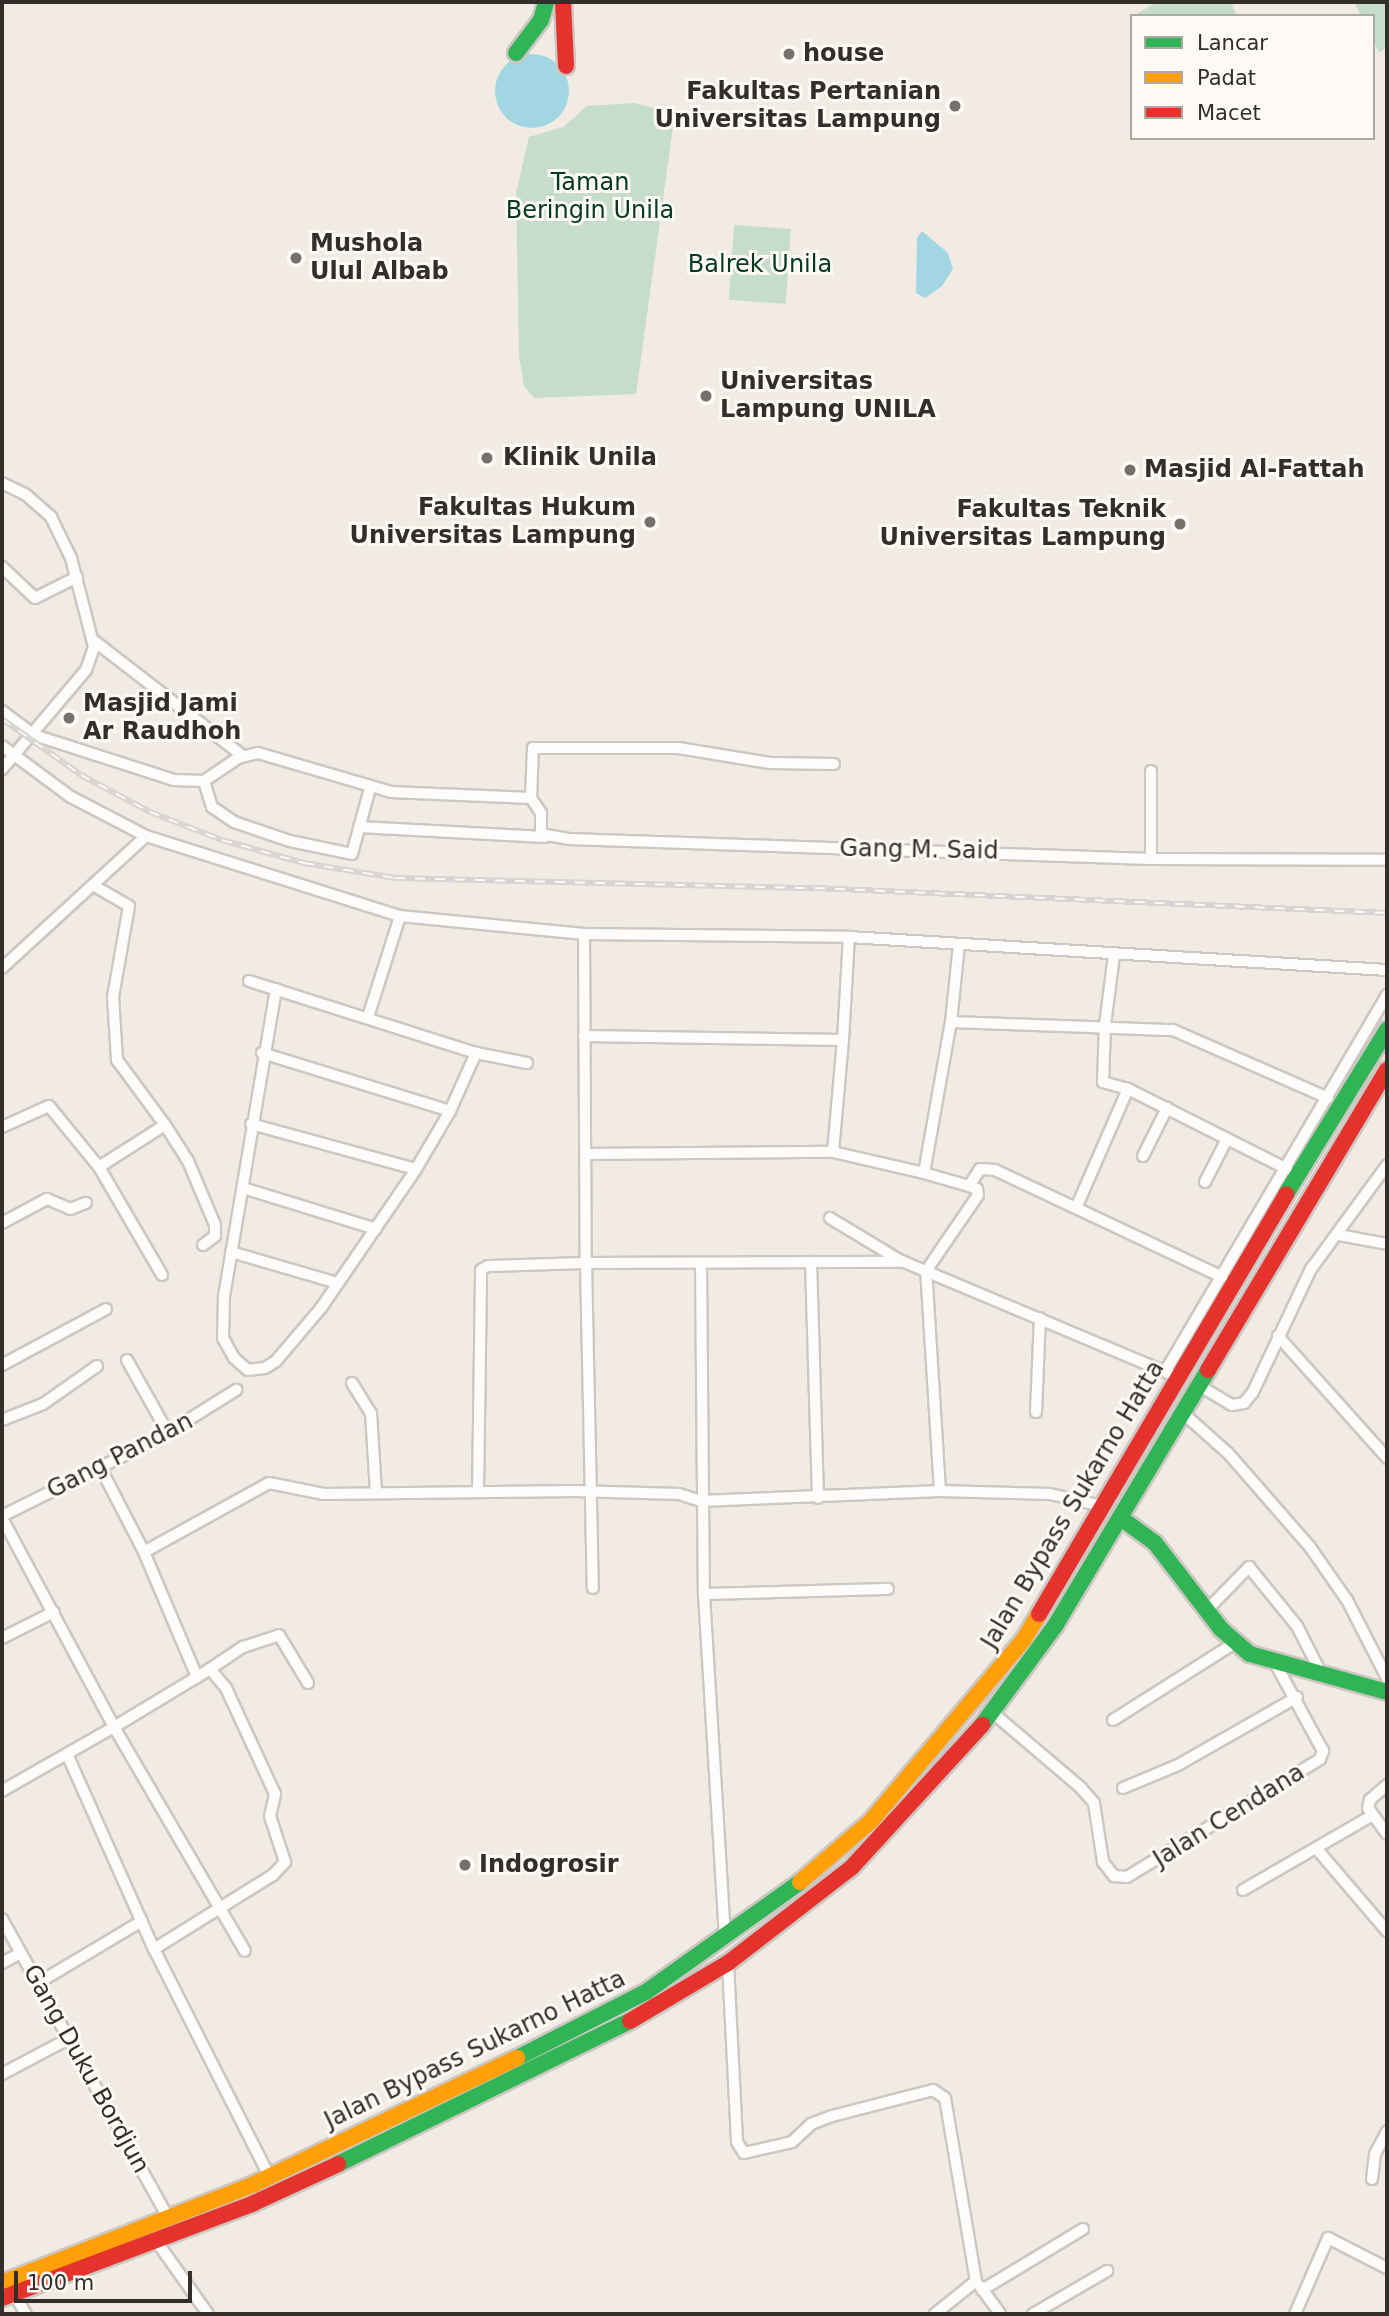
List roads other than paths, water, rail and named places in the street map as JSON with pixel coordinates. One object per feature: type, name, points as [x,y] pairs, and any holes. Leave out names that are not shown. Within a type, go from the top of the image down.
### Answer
[{"type":"main road","points":[[516,53],[541,20],[546,2]]},
{"type":"main road","points":[[563,2],[566,66]]},
{"type":"main road","name":"Jalan Bypass Sukarno Hatta","points":[[5,2286],[169,2220],[269,2176],[381,2120],[593,2021],[646,1992],[725,1938],[819,1868],[871,1821],[958,1722],[1024,1639],[1102,1506],[1172,1374],[1387,1030]]},
{"type":"main road","name":"Jalan Bypass Sukarno Hatta","points":[[5,2286],[157,2242],[252,2204],[601,2039],[728,1963],[852,1867],[993,1713],[1122,1519],[1387,1070]]},
{"type":"main road","points":[[1122,1519],[1155,1543],[1206,1611],[1235,1643],[1275,1664],[1387,1692]]},
{"type":"main road","points":[[958,1722],[974,1736]]},
{"type":"main road","points":[[409,2108],[418,2127]]},
{"type":"main road","points":[[381,2120],[390,2139]]},
{"type":"street","points":[[2,483],[25,494],[51,517],[77,577],[93,640],[86,670],[34,735],[2,769]]},
{"type":"street","points":[[2,567],[35,598],[77,577]]},
{"type":"street","points":[[93,640],[243,756]]},
{"type":"street","points":[[2,711],[34,735],[174,780],[204,781],[243,756],[258,754],[370,788],[531,798]]},
{"type":"street","points":[[2,746],[71,797],[146,836],[400,916],[584,934],[849,937],[1387,970]]},
{"type":"street","points":[[545,837],[541,813],[531,798],[533,748],[678,748],[770,763],[834,764]]},
{"type":"street","points":[[1151,771],[1151,859]]},
{"type":"street","points":[[204,781],[218,813],[290,841],[352,854],[370,788]]},
{"type":"street","name":"Gang M. Said","points":[[359,827],[545,837],[1151,859],[1387,860]]},
{"type":"street","points":[[2,968],[146,836]]},
{"type":"street","points":[[94,886],[129,906],[113,997],[117,1060],[188,1161],[215,1226],[215,1236],[204,1244]]},
{"type":"street","points":[[368,1017],[400,916]]},
{"type":"street","points":[[584,934],[586,1264],[593,1588]]},
{"type":"street","points":[[833,1152],[849,937]]},
{"type":"street","points":[[924,1173],[951,1022],[960,944]]},
{"type":"street","points":[[1114,955],[1105,1025],[1104,1082],[1128,1089],[1287,1169]]},
{"type":"street","points":[[249,981],[476,1053],[527,1063]]},
{"type":"street","points":[[276,989],[262,1054],[243,1188],[224,1295],[223,1338],[234,1358],[248,1370],[265,1368],[276,1361],[338,1283],[416,1169],[450,1111],[476,1053]]},
{"type":"street","points":[[830,1218],[904,1262],[1172,1374],[1222,1277],[1387,995]]},
{"type":"street","points":[[951,1022],[1105,1025],[1173,1030],[1198,1038],[1328,1098]]},
{"type":"street","points":[[584,1036],[843,1040]]},
{"type":"street","points":[[262,1054],[450,1111]]},
{"type":"street","points":[[1076,1208],[1128,1089]]},
{"type":"street","points":[[2,1127],[49,1106],[99,1167],[162,1275]]},
{"type":"street","points":[[1143,1156],[1167,1108]]},
{"type":"street","points":[[251,1124],[416,1169]]},
{"type":"street","points":[[99,1167],[165,1125]]},
{"type":"street","points":[[1205,1182],[1227,1139]]},
{"type":"street","points":[[586,1154],[833,1152],[924,1173],[977,1189],[978,1195],[926,1271],[940,1491]]},
{"type":"street","points":[[969,1186],[985,1168],[1222,1277]]},
{"type":"street","points":[[1200,1386],[1230,1404],[1244,1402],[1258,1385],[1278,1336],[1311,1269],[1386,1170]]},
{"type":"street","points":[[243,1188],[376,1229]]},
{"type":"street","points":[[2,1223],[47,1199],[70,1209],[86,1203]]},
{"type":"street","points":[[1339,1235],[1387,1244]]},
{"type":"street","points":[[231,1252],[338,1283]]},
{"type":"street","points":[[811,1262],[818,1498]]},
{"type":"street","points":[[478,1492],[481,1270],[586,1264],[904,1262]]},
{"type":"street","points":[[701,1264],[701,1501],[704,1594],[725,1938]]},
{"type":"street","points":[[2,1365],[106,1309]]},
{"type":"street","points":[[1036,1412],[1040,1318]]},
{"type":"street","points":[[1278,1336],[1387,1458]]},
{"type":"street","points":[[127,1360],[168,1433]]},
{"type":"street","points":[[2,1420],[43,1404],[97,1366]]},
{"type":"street","points":[[352,1383],[371,1413],[376,1493]]},
{"type":"street","name":"Gang Pandan","points":[[2,1517],[168,1433],[236,1390]]},
{"type":"street","points":[[1184,1413],[1228,1453],[1310,1547],[1347,1600],[1387,1678]]},
{"type":"street","points":[[100,1466],[144,1552],[197,1677]]},
{"type":"street","points":[[144,1552],[269,1483],[324,1494],[592,1492],[678,1494],[701,1501],[940,1491],[1066,1495],[1102,1506]]},
{"type":"street","points":[[2,1517],[114,1727],[222,1907],[245,1951]]},
{"type":"street","points":[[1206,1611],[1249,1567],[1297,1626],[1323,1676]]},
{"type":"street","points":[[704,1594],[888,1589]]},
{"type":"street","points":[[2,1638],[54,1612]]},
{"type":"street","points":[[2,1791],[210,1670],[243,1647],[279,1635],[308,1683]]},
{"type":"street","points":[[1113,1720],[1235,1643]]},
{"type":"street","name":"Jalan Cendana","points":[[993,1713],[1051,1760],[1094,1803],[1099,1850],[1114,1875],[1128,1877],[1320,1759],[1323,1751],[1297,1697],[1275,1664]]},
{"type":"street","points":[[153,1949],[273,1875],[285,1862],[270,1816],[274,1791],[226,1688],[210,1670]]},
{"type":"street","points":[[1123,1788],[1178,1765],[1297,1697]]},
{"type":"street","points":[[67,1754],[153,1949],[269,2176]]},
{"type":"street","points":[[1387,1785],[1370,1800],[1371,1816],[1387,1834]]},
{"type":"street","points":[[1243,1890],[1371,1816]]},
{"type":"street","points":[[1316,1848],[1387,1931]]},
{"type":"street","name":"Gang Duku Bordjun","points":[[2,1919],[169,2220]]},
{"type":"street","points":[[38,1983],[142,1921]]},
{"type":"street","points":[[2,1963],[21,1953]]},
{"type":"street","points":[[728,1963],[733,1999],[733,2090],[741,2150],[748,2153],[792,2142],[811,2124],[831,2116],[939,2092],[947,2101],[979,2285],[1000,2314]]},
{"type":"street","points":[[2,2074],[70,2038]]},
{"type":"street","points":[[1372,2179],[1375,2154],[1387,2131]]},
{"type":"street","points":[[935,2314],[979,2285],[1083,2229]]},
{"type":"street","points":[[1295,2314],[1328,2238],[1387,2268]]},
{"type":"street","points":[[157,2242],[208,2314]]},
{"type":"street","points":[[1033,2314],[1107,2271]]},
{"type":"street","points":[[5,2286],[26,2314]]},
{"type":"water","points":[[532,54],[553,60],[563,70],[569,91],[563,112],[553,122],[532,128],[511,122],[501,112],[495,91],[501,70],[511,60]]},
{"type":"water","points":[[922,231],[948,253],[953,269],[942,286],[925,298],[916,293],[917,238]]},
{"type":"railway","points":[[2,719],[81,775],[150,812],[222,840],[304,863],[395,878],[815,888],[1387,913]]},
{"type":"place","name":"house","points":[[789,54]]},
{"type":"place","name":"Fakultas Pertanian Universitas Lampung","points":[[955,106]]},
{"type":"place","name":"Mushola Ulul Albab","points":[[296,258]]},
{"type":"place","name":"Universitas Lampung UNILA","points":[[706,396]]},
{"type":"place","name":"Klinik Unila","points":[[487,458]]},
{"type":"place","name":"Masjid Al-Fattah","points":[[1130,470]]},
{"type":"place","name":"Fakultas Hukum Universitas Lampung","points":[[650,522]]},
{"type":"place","name":"Fakultas Teknik Universitas Lampung","points":[[1180,524]]},
{"type":"place","name":"Masjid Jami Ar Raudhoh","points":[[69,718]]},
{"type":"place","name":"Indogrosir","points":[[465,1865]]},
{"type":"park label","name":"Taman Beringin Unila","points":[[590,197]]},
{"type":"park label","name":"Balrek Unila","points":[[760,265]]}]
